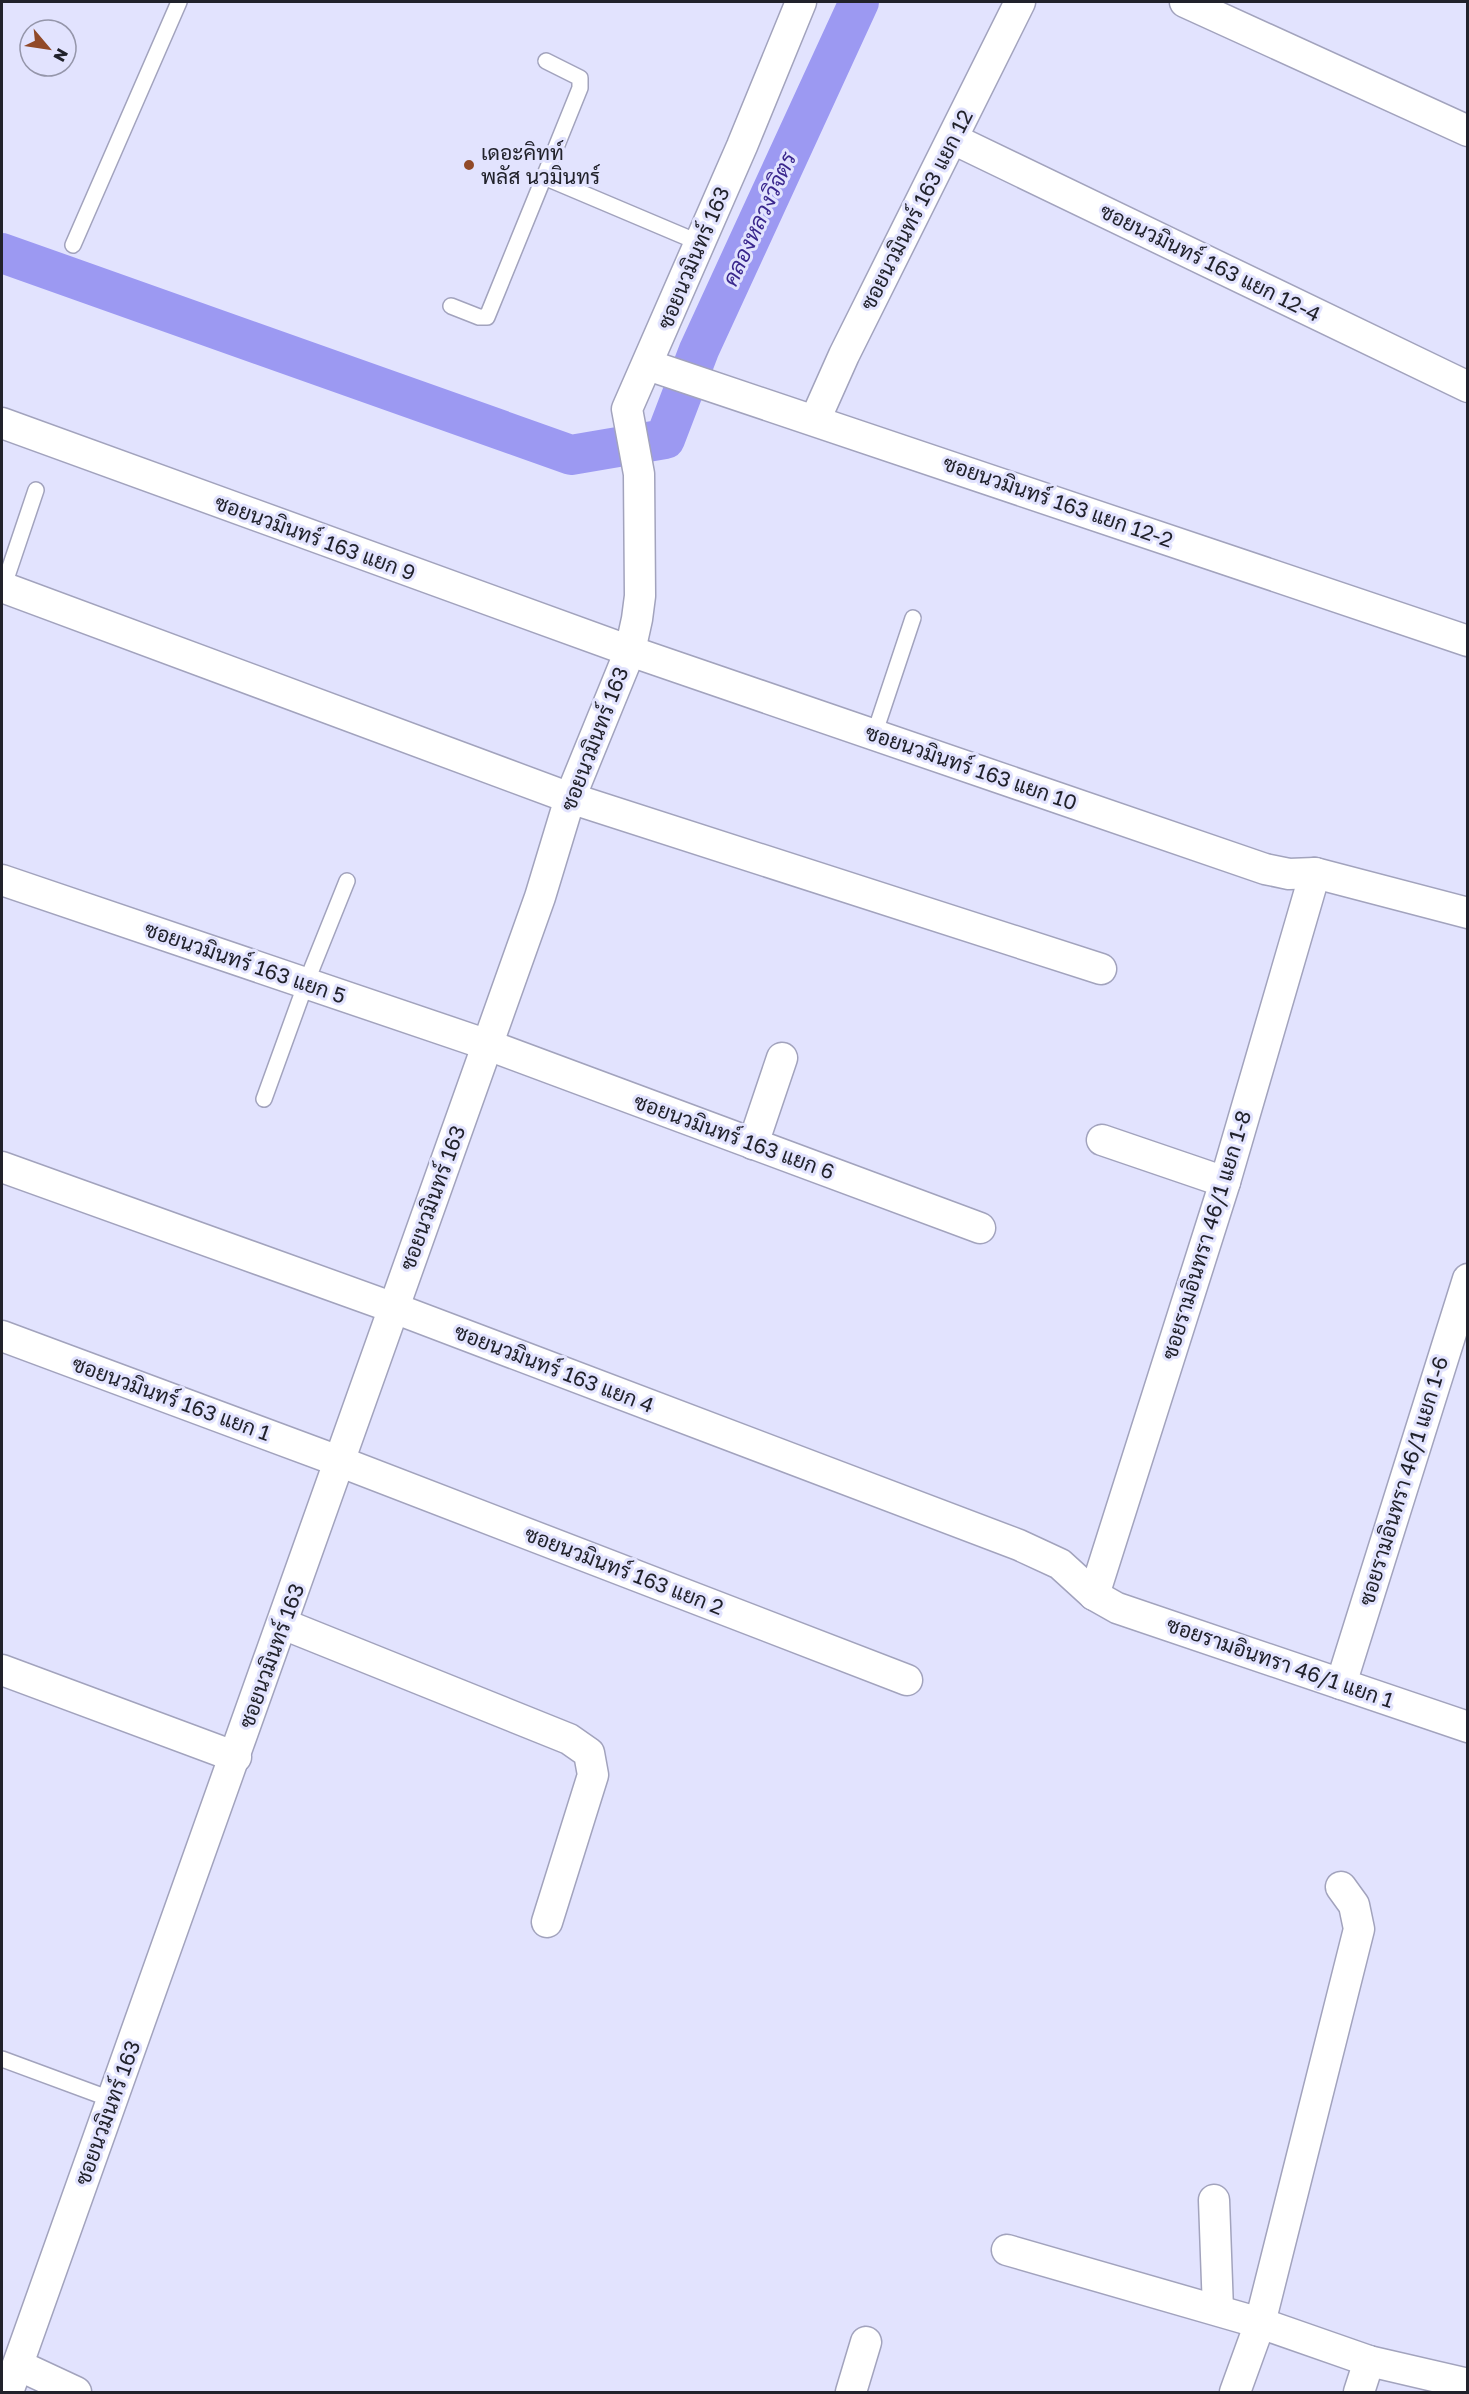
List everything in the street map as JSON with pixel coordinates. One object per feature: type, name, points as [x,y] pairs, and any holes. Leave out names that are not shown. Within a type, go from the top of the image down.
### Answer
[{"type":"street","name":"ซอยนวมินทร์ 163","points":[[13,2379],[284,1624],[488,1046],[540,897],[570,798],[630,651],[640,596],[639,474],[627,409],[658,369],[700,243],[801,2]]},
{"type":"street","name":"ซอยนวมินทร์ 163 แยก 12","points":[[815,420],[844,356],[1020,2]]},
{"type":"street","points":[[1185,2],[1467,130]]},
{"type":"street","name":"ซอยนวมินทร์ 163 แยก 12-4","points":[[953,139],[1467,387]]},
{"type":"street","name":"ซอยนวมินทร์ 163 แยก 12-2","points":[[658,369],[1467,641]]},
{"type":"street","name":"ซอยนวมินทร์ 163 แยก 9","points":[[2,423],[630,651]]},
{"type":"street","points":[[2,587],[570,798],[1101,969]]},
{"type":"street","name":"ซอยนวมินทร์ 163 แยก 10","points":[[630,651],[1265,869],[1289,874],[1315,873],[1467,913]]},
{"type":"street","name":"ซอยรามอินทรา 46/1 แยก 1-8","points":[[1094,1595],[1225,1182],[1315,873]]},
{"type":"street","name":"ซอยนวมินทร์ 163 แยก 5","points":[[2,880],[488,1046]]},
{"type":"street","name":"ซอยนวมินทร์ 163 แยก 6","points":[[488,1046],[980,1228]]},
{"type":"street","points":[[753,1144],[782,1058]]},
{"type":"street","points":[[1102,1140],[1225,1182]]},
{"type":"street","name":"ซอยนวมินทร์ 163 แยก 4","points":[[2,1167],[394,1308],[1019,1545],[1060,1564],[1094,1595]]},
{"type":"street","name":"ซอยรามอินทรา 46/1 แยก 1-6","points":[[1341,1684],[1467,1279]]},
{"type":"street","name":"ซอยนวมินทร์ 163 แยก 1","points":[[2,1336],[341,1462]]},
{"type":"street","name":"ซอยนวมินทร์ 163 แยก 2","points":[[341,1462],[908,1680]]},
{"type":"street","name":"ซอยรามอินทรา 46/1 แยก 1","points":[[1094,1595],[1118,1608],[1467,1727]]},
{"type":"street","points":[[284,1624],[569,1739],[589,1753],[593,1775],[547,1922]]},
{"type":"street","points":[[2,1670],[236,1757]]},
{"type":"street","points":[[1235,2392],[1260,2323],[1359,1929],[1354,1905],[1341,1887]]},
{"type":"street","points":[[1214,2200],[1218,2310]]},
{"type":"street","points":[[1007,2250],[1218,2310],[1369,2361],[1467,2384]]},
{"type":"street","points":[[851,2392],[866,2342]]},
{"type":"street","points":[[1359,2392],[1369,2361]]},
{"type":"street","points":[[13,2379],[76,2392]]},
{"type":"lane","points":[[72,245],[179,2]]},
{"type":"lane","points":[[451,306],[478,317],[487,317],[580,88],[580,78],[546,61]]},
{"type":"lane","points":[[544,177],[700,243]]},
{"type":"lane","points":[[2,587],[36,490]]},
{"type":"lane","points":[[874,735],[912,618]]},
{"type":"lane","points":[[264,1099],[306,983],[347,881]]},
{"type":"lane","points":[[2,2059],[113,2100]]},
{"type":"waterway","name":"คลองหลวงวิจิตร","points":[[2,253],[571,455],[665,439],[699,350],[859,2]]},
{"type":"place","name":"เดอะคิทท์ พลัส นวมินทร์","points":[[469,165]]}]
